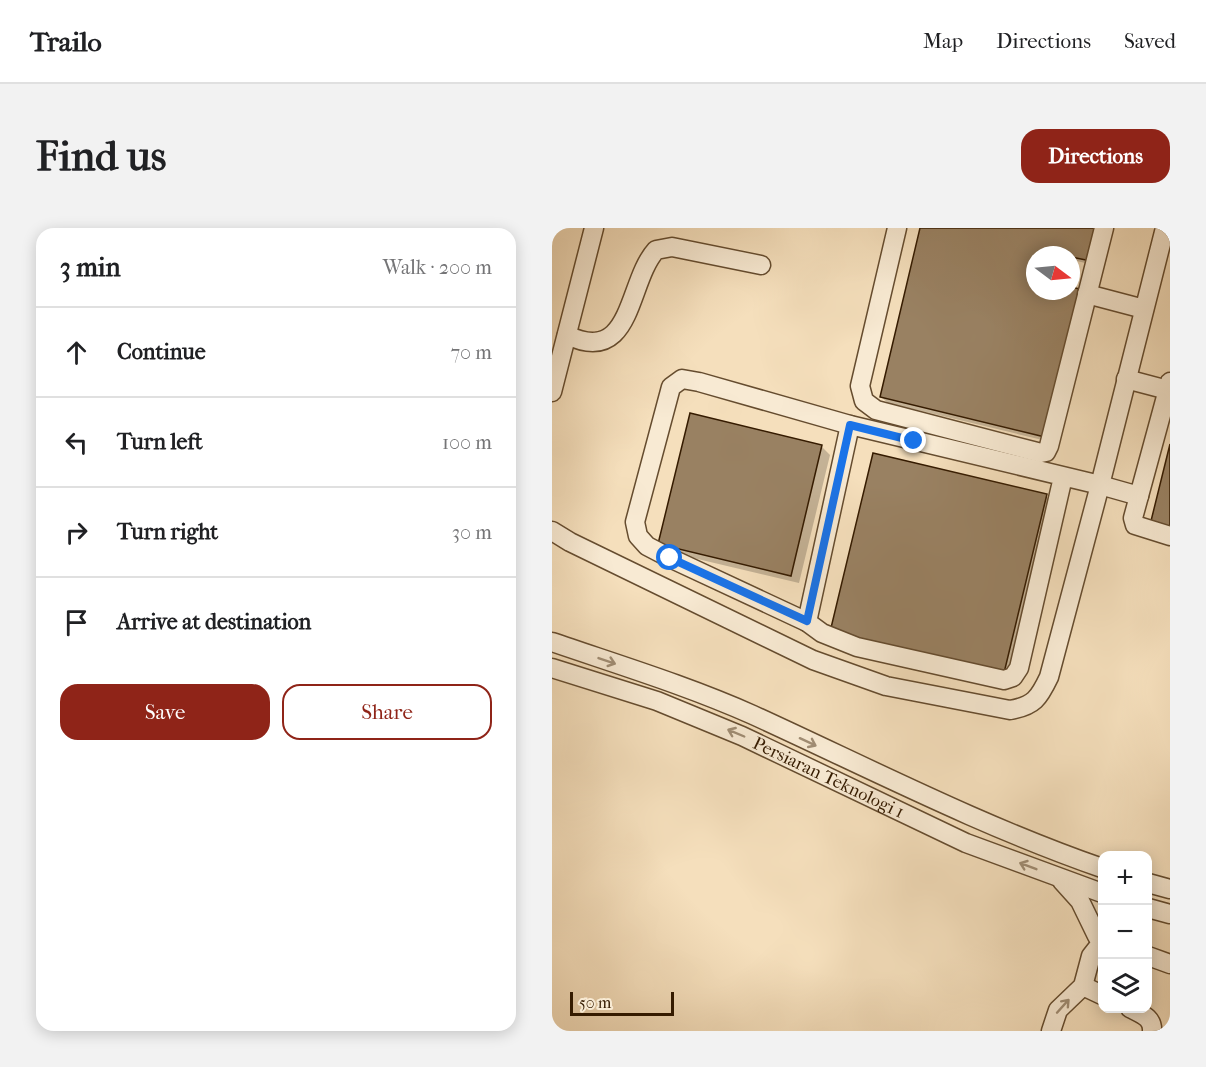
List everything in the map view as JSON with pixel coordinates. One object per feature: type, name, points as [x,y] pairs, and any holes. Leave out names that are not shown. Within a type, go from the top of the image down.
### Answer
[{"type":"street","points":[[552,392],[594,228]]},
{"type":"street","points":[[897,228],[860,386],[864,401],[876,410],[1017,447],[1046,452],[1104,228]]},
{"type":"street","points":[[552,531],[570,542],[813,660],[886,686],[1010,710],[1028,707],[1041,694],[1049,676],[1165,228]]},
{"type":"street","points":[[567,335],[581,342],[600,342],[618,331],[626,320],[645,266],[656,250],[672,247],[761,265]]},
{"type":"street","points":[[1087,294],[1144,309]]},
{"type":"street","points":[[1063,477],[1019,668],[1013,677],[1004,680],[857,646],[822,633],[807,621],[647,546],[638,536],[635,522],[671,387],[682,379],[850,425],[1100,485],[1139,496]]},
{"type":"street","points":[[1126,379],[1169,386],[1133,518],[1135,525],[1170,536]]},
{"type":"street","points":[[807,621],[850,425]]},
{"type":"street","name":"Persiaran Teknologi 1","points":[[552,642],[751,715],[976,819],[1098,866]]},
{"type":"street","name":"Persiaran Teknologi 1","points":[[552,668],[657,701],[742,736],[966,843],[1098,892]]},
{"type":"street","points":[[1058,878],[1080,901],[1098,937]]},
{"type":"street","points":[[1152,884],[1170,889]]},
{"type":"street","points":[[1152,909],[1170,914]]},
{"type":"street","points":[[1051,1031],[1058,1010],[1083,986],[1090,956],[1098,946]]},
{"type":"street","points":[[1152,957],[1170,964]]},
{"type":"street","points":[[1083,986],[1098,993]]},
{"type":"street","points":[[1139,1013],[1147,1017],[1152,1025],[1152,1031]]},
{"type":"building","points":[[920,228],[1099,228],[1091,261],[1080,259],[1080,246],[1026,246],[1026,300],[1077,300],[1045,437],[880,397]]},
{"type":"building","points":[[690,413],[822,445],[791,576],[658,544]]},
{"type":"building","points":[[1170,444],[1170,530],[1150,525]]},
{"type":"building","points":[[873,453],[1047,494],[1004,673],[830,632]]},
{"type":"route","points":[[670,558],[807,621],[850,425],[914,441]]}]
